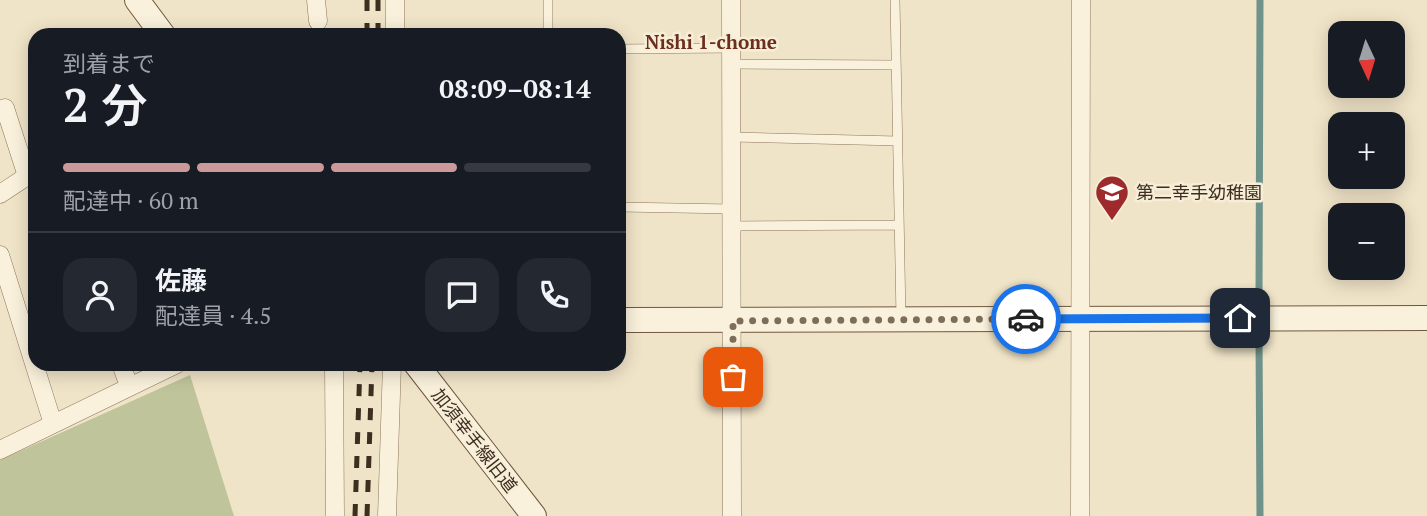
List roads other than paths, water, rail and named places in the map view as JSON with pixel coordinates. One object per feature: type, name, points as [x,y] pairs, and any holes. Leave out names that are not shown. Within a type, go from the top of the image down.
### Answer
[{"type":"street","points":[[316,0],[318,22]]},
{"type":"street","points":[[395,0],[395,28]]},
{"type":"street","points":[[732,0],[732,516]]},
{"type":"street","points":[[1080,516],[1081,0]]},
{"type":"street","points":[[144,3],[159,28]]},
{"type":"street","points":[[0,110],[5,108],[28,166]]},
{"type":"street","points":[[0,194],[28,176]]},
{"type":"street","points":[[0,255],[28,344]]},
{"type":"street","points":[[626,320],[1427,318]]},
{"type":"street","points":[[36,371],[53,424]]},
{"type":"street","points":[[124,371],[129,386]]},
{"type":"street","points":[[0,450],[162,371]]},
{"type":"street","points":[[334,371],[335,516]]},
{"type":"street","points":[[387,516],[392,371]]},
{"type":"street","name":"加須幸手線旧道","points":[[421,371],[534,516]]},
{"type":"lane","points":[[548,0],[548,28]]},
{"type":"lane","points":[[895,0],[901,320]]},
{"type":"lane","points":[[626,49],[896,65]]},
{"type":"lane","points":[[732,138],[898,141]]},
{"type":"lane","points":[[626,208],[732,217],[899,225]]},
{"type":"waterway","points":[[1259,298],[1260,0]]},
{"type":"waterway","points":[[1259,334],[1260,516]]},
{"type":"railway","points":[[367,0],[367,28]]},
{"type":"railway","points":[[378,0],[378,28]]},
{"type":"railway","points":[[355,516],[360,371]]},
{"type":"railway","points":[[367,516],[372,371]]},
{"type":"place","name":"第二幸手幼稚園","points":[[1112,222]]},
{"type":"district","name":"Nishi 1-chome","points":[[711,41]]}]
